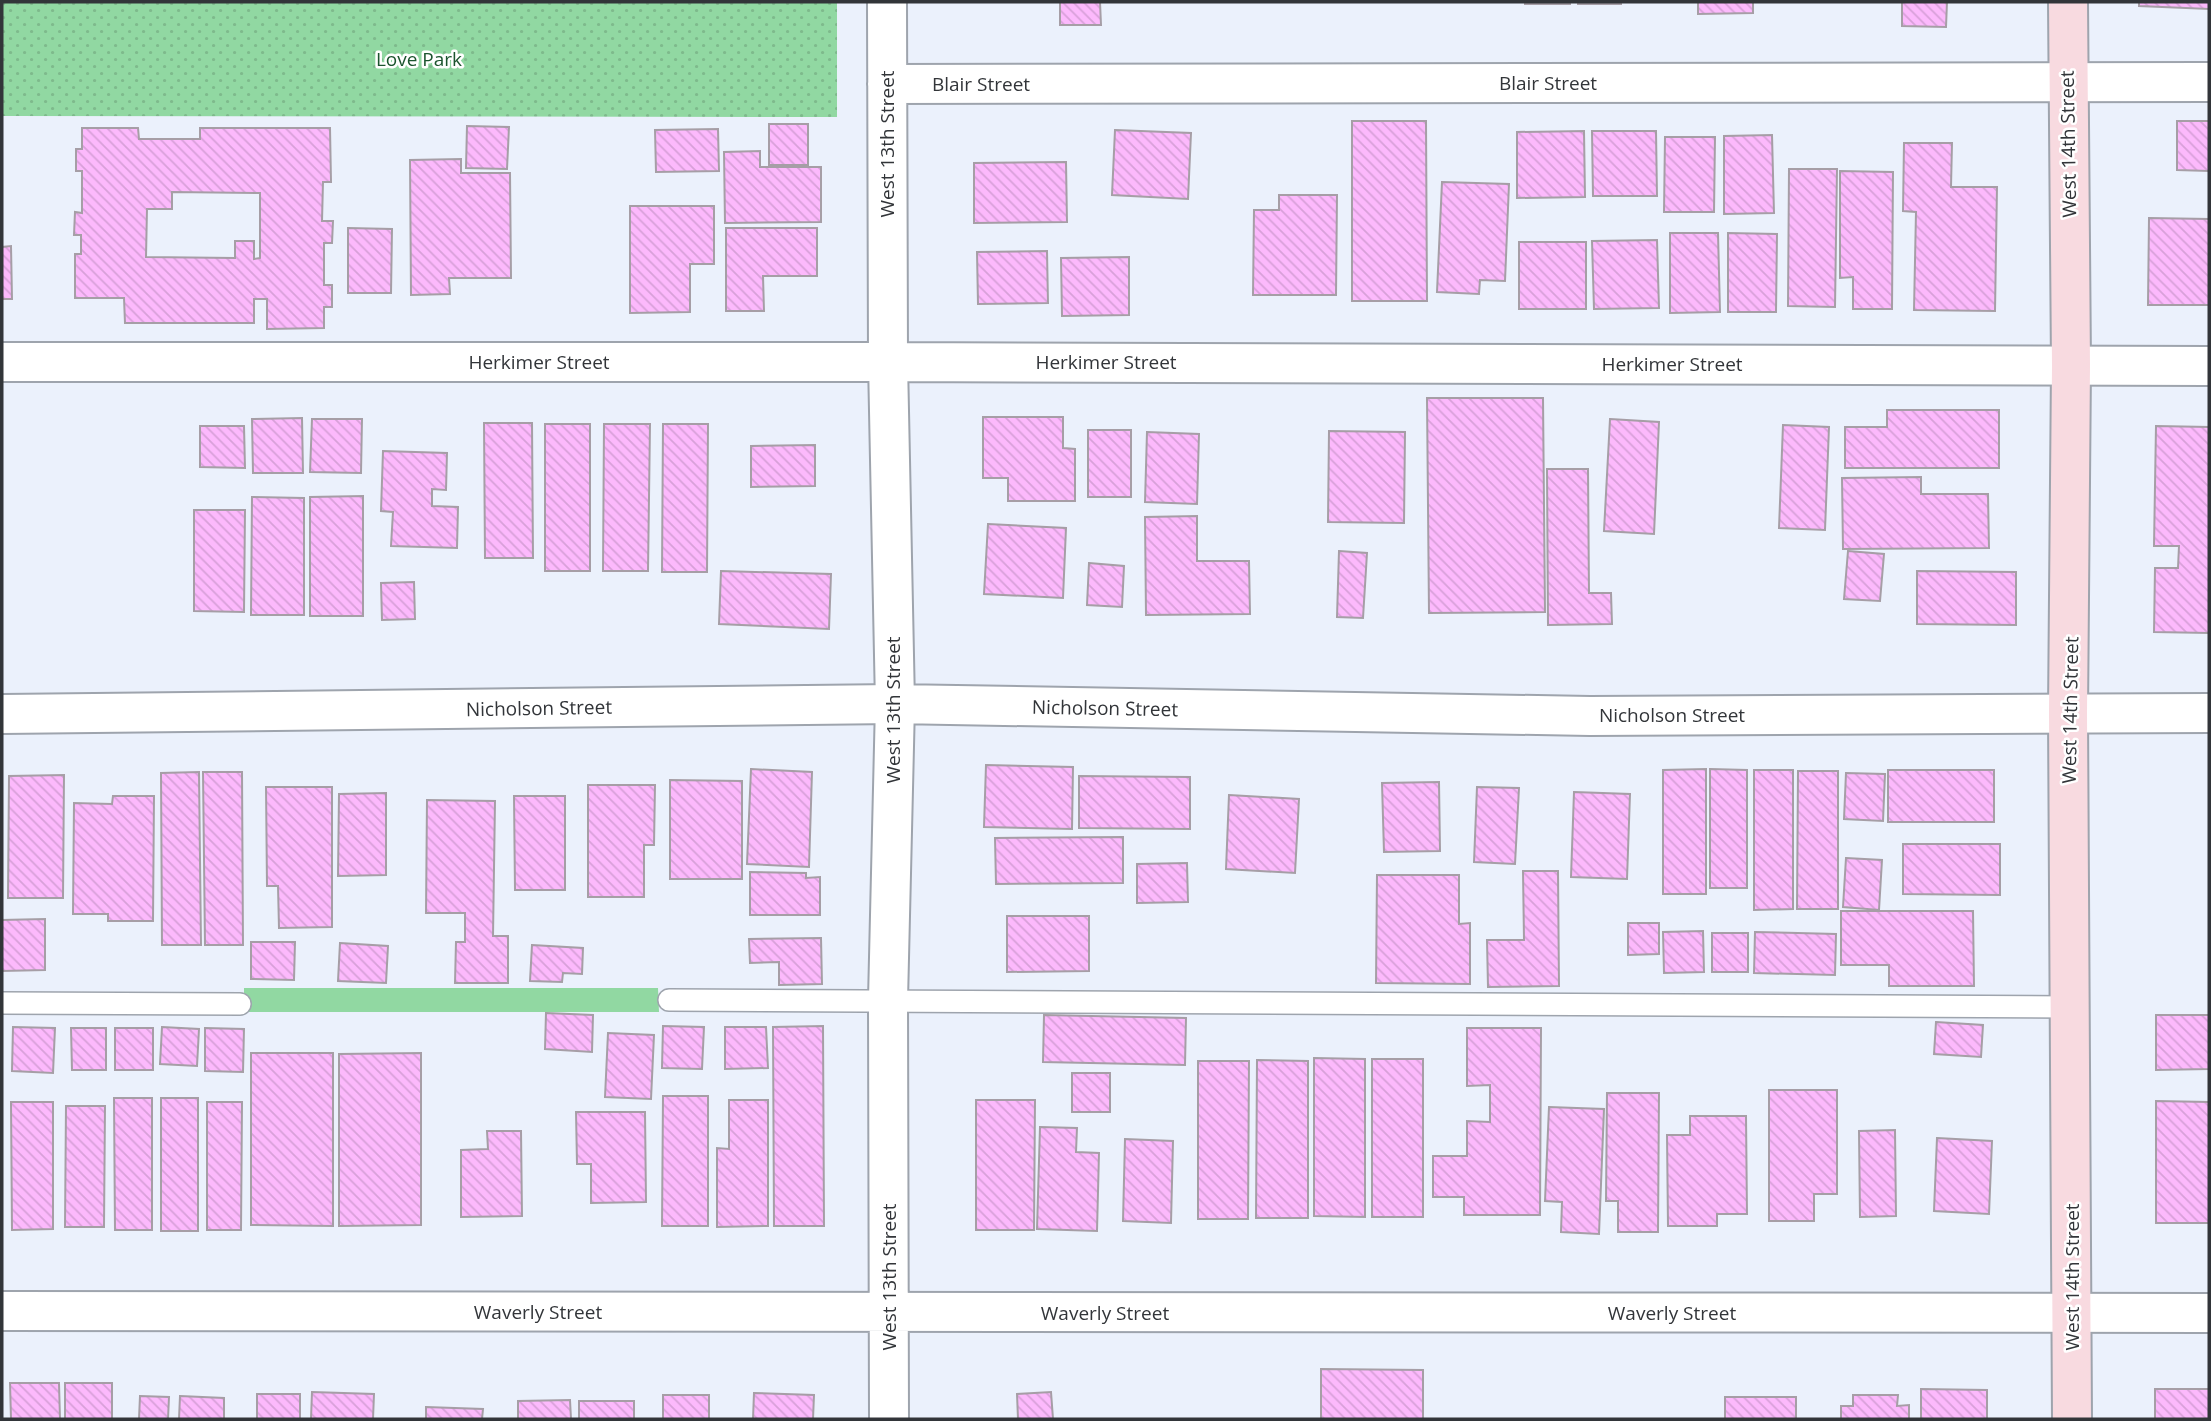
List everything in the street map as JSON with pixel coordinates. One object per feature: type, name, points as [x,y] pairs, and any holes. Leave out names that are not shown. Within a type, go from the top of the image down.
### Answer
[{"type":"street","name":"West 13th Street","points":[[887,2],[888,362],[895,705],[888,1000],[889,1419]]},
{"type":"street","name":"West 14th Street","points":[[2068,2],[2072,1419]]},
{"type":"street","name":"Blair Street","points":[[887,84],[2209,82]]},
{"type":"street","name":"Herkimer Street","points":[[2,362],[2209,366]]},
{"type":"street","name":"Nicholson Street","points":[[2,714],[895,705],[1590,716],[2209,713]]},
{"type":"street","name":"Waverly Street","points":[[2,1311],[2209,1313]]},
{"type":"lane","points":[[669,1000],[2070,1007]]},
{"type":"lane","points":[[2,1003],[240,1004]]},
{"type":"green space","name":"Love Park","points":[[2,2],[837,2],[837,117],[2,116]]},
{"type":"green space","points":[[244,988],[658,988],[659,1012],[244,1012]]},
{"type":"building","points":[[1060,2],[1100,2],[1101,25],[1060,25]]},
{"type":"building","points":[[1570,2],[1570,4],[1525,4]]},
{"type":"building","points":[[1621,2],[1621,4],[1578,4]]},
{"type":"building","points":[[1698,2],[1753,2],[1753,13],[1698,14]]},
{"type":"building","points":[[1902,2],[1947,2],[1946,27],[1902,26]]},
{"type":"building","points":[[2139,2],[2209,2],[2209,9],[2139,6]]},
{"type":"building","points":[[1352,121],[1426,121],[1427,301],[1352,301]]},
{"type":"building","points":[[2177,121],[2209,121],[2209,171],[2177,170]]},
{"type":"building","points":[[769,124],[808,124],[808,165],[769,165]]},
{"type":"building","points":[[467,126],[509,127],[507,169],[466,168]]},
{"type":"building","points":[[82,128],[138,128],[139,139],[200,139],[200,128],[330,128],[331,182],[323,182],[322,221],[333,221],[332,243],[324,243],[324,285],[332,285],[332,307],[324,307],[324,328],[267,329],[267,299],[254,299],[254,323],[125,323],[124,298],[75,298],[75,254],[81,254],[81,235],[74,235],[75,212],[82,213],[82,171],[76,171],[76,149],[82,149]],"holes":[[[172,192],[260,193],[260,258],[254,259],[254,241],[235,241],[235,258],[146,257],[147,209],[172,209]]]},
{"type":"building","points":[[718,129],[719,171],[656,172],[655,130]]},
{"type":"building","points":[[1115,130],[1191,133],[1188,199],[1112,195]]},
{"type":"building","points":[[1584,131],[1585,197],[1517,198],[1517,132]]},
{"type":"building","points":[[1592,131],[1656,131],[1657,196],[1593,196]]},
{"type":"building","points":[[1772,135],[1774,213],[1724,214],[1724,136]]},
{"type":"building","points":[[1665,137],[1715,137],[1714,212],[1664,212]]},
{"type":"building","points":[[1904,143],[1952,143],[1951,187],[1997,187],[1995,311],[1914,310],[1916,212],[1903,211]]},
{"type":"building","points":[[760,151],[760,167],[821,167],[821,222],[725,223],[724,152]]},
{"type":"building","points":[[461,159],[461,173],[510,173],[511,278],[449,278],[450,294],[411,295],[410,160]]},
{"type":"building","points":[[1066,162],[1067,222],[974,223],[974,163]]},
{"type":"building","points":[[1789,169],[1837,169],[1835,307],[1788,306]]},
{"type":"building","points":[[1840,171],[1893,172],[1892,309],[1853,309],[1853,277],[1840,278]]},
{"type":"building","points":[[1442,182],[1509,184],[1505,281],[1480,280],[1479,294],[1437,292]]},
{"type":"building","points":[[1279,195],[1337,195],[1336,295],[1253,295],[1254,210],[1279,210]]},
{"type":"building","points":[[630,206],[714,206],[714,264],[690,264],[690,312],[630,313]]},
{"type":"building","points":[[2149,218],[2209,219],[2209,305],[2148,305]]},
{"type":"building","points":[[348,228],[392,229],[391,293],[348,293]]},
{"type":"building","points":[[726,228],[817,228],[817,276],[763,276],[764,311],[726,311]]},
{"type":"building","points":[[1670,233],[1718,233],[1720,312],[1670,313]]},
{"type":"building","points":[[1728,233],[1777,234],[1776,312],[1728,312]]},
{"type":"building","points":[[1657,240],[1659,308],[1594,309],[1592,241]]},
{"type":"building","points":[[1519,242],[1586,242],[1586,309],[1519,309]]},
{"type":"building","points":[[11,246],[12,299],[2,299],[2,247]]},
{"type":"building","points":[[1047,251],[1048,303],[978,304],[977,252]]},
{"type":"building","points":[[1129,257],[1129,315],[1062,316],[1061,258]]},
{"type":"building","points":[[1427,398],[1543,398],[1545,612],[1429,613]]},
{"type":"building","points":[[1887,410],[1999,410],[1999,468],[1845,468],[1845,427],[1887,427]]},
{"type":"building","points":[[983,417],[1063,417],[1063,448],[1075,449],[1075,501],[1008,501],[1008,478],[983,478]]},
{"type":"building","points":[[302,418],[303,473],[253,473],[252,419]]},
{"type":"building","points":[[312,419],[362,419],[361,473],[310,472]]},
{"type":"building","points":[[1610,419],[1659,422],[1654,534],[1604,531]]},
{"type":"building","points":[[484,423],[532,423],[533,558],[485,558]]},
{"type":"building","points":[[545,424],[590,424],[590,571],[545,571]]},
{"type":"building","points":[[604,424],[650,424],[648,571],[603,571]]},
{"type":"building","points":[[663,424],[708,424],[707,572],[662,572]]},
{"type":"building","points":[[1783,425],[1829,427],[1825,530],[1779,528]]},
{"type":"building","points":[[200,426],[244,426],[245,468],[200,467]]},
{"type":"building","points":[[2156,426],[2209,427],[2209,633],[2154,632],[2155,568],[2178,568],[2179,546],[2154,546]]},
{"type":"building","points":[[1088,430],[1131,430],[1131,497],[1088,497]]},
{"type":"building","points":[[1329,431],[1405,432],[1404,523],[1328,522]]},
{"type":"building","points":[[1147,432],[1199,434],[1197,504],[1145,502]]},
{"type":"building","points":[[815,445],[815,486],[751,487],[751,446]]},
{"type":"building","points":[[383,451],[447,453],[446,490],[432,489],[432,506],[458,507],[457,548],[391,546],[393,512],[381,511]]},
{"type":"building","points":[[1547,469],[1588,469],[1589,593],[1611,593],[1612,624],[1548,625]]},
{"type":"building","points":[[1921,477],[1921,494],[1988,494],[1989,548],[1843,549],[1842,478]]},
{"type":"building","points":[[363,496],[363,616],[310,616],[310,497]]},
{"type":"building","points":[[252,497],[304,498],[304,615],[251,615]]},
{"type":"building","points":[[194,510],[245,510],[244,612],[194,611]]},
{"type":"building","points":[[1197,516],[1197,561],[1249,561],[1250,614],[1146,615],[1145,517]]},
{"type":"building","points":[[988,524],[1066,528],[1063,598],[984,594]]},
{"type":"building","points":[[1339,551],[1367,553],[1363,618],[1337,617]]},
{"type":"building","points":[[1848,551],[1884,554],[1880,601],[1844,599]]},
{"type":"building","points":[[1089,563],[1124,566],[1122,607],[1087,605]]},
{"type":"building","points":[[721,571],[831,574],[829,629],[719,624]]},
{"type":"building","points":[[1917,571],[2016,572],[2016,625],[1917,624]]},
{"type":"building","points":[[414,582],[415,619],[382,620],[381,583]]},
{"type":"building","points":[[986,765],[1073,767],[1072,829],[984,827]]},
{"type":"building","points":[[751,769],[812,772],[809,867],[747,864]]},
{"type":"building","points":[[1706,769],[1706,894],[1663,894],[1663,770]]},
{"type":"building","points":[[1710,769],[1747,770],[1747,888],[1710,888]]},
{"type":"building","points":[[1754,770],[1793,770],[1793,909],[1754,910]]},
{"type":"building","points":[[1888,770],[1994,770],[1994,822],[1888,822]]},
{"type":"building","points":[[1798,771],[1838,771],[1838,909],[1797,909]]},
{"type":"building","points":[[199,772],[201,945],[162,945],[161,773]]},
{"type":"building","points":[[203,772],[242,772],[243,945],[205,945]]},
{"type":"building","points":[[1846,773],[1885,774],[1883,821],[1844,819]]},
{"type":"building","points":[[64,775],[63,898],[8,898],[9,776]]},
{"type":"building","points":[[1079,776],[1190,777],[1190,829],[1079,828]]},
{"type":"building","points":[[670,780],[742,781],[742,879],[670,879]]},
{"type":"building","points":[[1439,782],[1440,851],[1384,852],[1382,783]]},
{"type":"building","points":[[588,785],[655,785],[654,845],[644,845],[644,897],[588,897]]},
{"type":"building","points":[[266,787],[332,787],[332,927],[279,928],[278,886],[267,886]]},
{"type":"building","points":[[1477,787],[1519,788],[1515,864],[1474,862]]},
{"type":"building","points":[[1574,792],[1630,794],[1627,879],[1571,877]]},
{"type":"building","points":[[386,793],[386,875],[338,876],[339,794]]},
{"type":"building","points":[[1229,795],[1299,799],[1295,873],[1226,869]]},
{"type":"building","points":[[113,796],[154,796],[153,921],[108,921],[108,914],[73,914],[74,803],[112,804]]},
{"type":"building","points":[[514,796],[565,796],[565,890],[515,890]]},
{"type":"building","points":[[427,800],[495,801],[493,936],[508,936],[508,983],[455,983],[456,942],[465,942],[465,913],[426,913]]},
{"type":"building","points":[[1123,837],[1123,883],[996,884],[995,838]]},
{"type":"building","points":[[1903,844],[2000,844],[2000,895],[1903,894]]},
{"type":"building","points":[[1846,858],[1882,860],[1879,910],[1843,907]]},
{"type":"building","points":[[1187,863],[1188,902],[1137,903],[1137,864]]},
{"type":"building","points":[[1523,871],[1558,871],[1559,986],[1488,987],[1487,940],[1524,940]]},
{"type":"building","points":[[750,872],[806,873],[806,878],[820,877],[820,915],[750,915]]},
{"type":"building","points":[[1377,875],[1459,875],[1459,924],[1470,923],[1470,984],[1376,983]]},
{"type":"building","points":[[1841,911],[1973,911],[1974,986],[1889,986],[1889,965],[1841,965]]},
{"type":"building","points":[[1007,916],[1089,916],[1089,971],[1007,972]]},
{"type":"building","points":[[45,919],[45,970],[2,971],[2,920]]},
{"type":"building","points":[[1628,923],[1659,923],[1659,954],[1628,955]]},
{"type":"building","points":[[1703,931],[1704,972],[1664,973],[1663,932]]},
{"type":"building","points":[[1755,932],[1836,934],[1835,975],[1754,973]]},
{"type":"building","points":[[1712,933],[1748,933],[1748,972],[1712,972]]},
{"type":"building","points":[[821,938],[822,984],[779,985],[779,962],[750,963],[749,939]]},
{"type":"building","points":[[251,942],[295,942],[294,980],[251,979]]},
{"type":"building","points":[[340,943],[388,946],[386,983],[338,981]]},
{"type":"building","points":[[532,945],[583,948],[582,974],[563,973],[562,982],[530,981]]},
{"type":"building","points":[[546,1013],[593,1015],[592,1052],[545,1049]]},
{"type":"building","points":[[1044,1015],[1186,1018],[1185,1065],[1043,1062]]},
{"type":"building","points":[[2156,1015],[2209,1015],[2209,1069],[2156,1070]]},
{"type":"building","points":[[1936,1022],[1983,1025],[1981,1057],[1934,1054]]},
{"type":"building","points":[[663,1026],[704,1027],[702,1069],[662,1068]]},
{"type":"building","points":[[823,1026],[824,1226],[774,1226],[773,1027]]},
{"type":"building","points":[[13,1027],[55,1028],[53,1073],[12,1071]]},
{"type":"building","points":[[162,1027],[199,1029],[197,1066],[160,1064]]},
{"type":"building","points":[[725,1027],[766,1027],[768,1068],[725,1069]]},
{"type":"building","points":[[71,1028],[106,1028],[106,1070],[72,1070]]},
{"type":"building","points":[[115,1028],[153,1028],[153,1070],[115,1070]]},
{"type":"building","points":[[205,1028],[244,1029],[243,1072],[205,1071]]},
{"type":"building","points":[[1467,1028],[1541,1028],[1540,1215],[1464,1215],[1464,1197],[1433,1197],[1433,1156],[1467,1156],[1467,1121],[1490,1122],[1490,1085],[1467,1086]]},
{"type":"building","points":[[608,1033],[654,1035],[651,1099],[605,1097]]},
{"type":"building","points":[[251,1053],[333,1053],[333,1226],[251,1225]]},
{"type":"building","points":[[421,1053],[421,1225],[339,1226],[339,1054]]},
{"type":"building","points":[[1314,1058],[1365,1059],[1365,1217],[1314,1216]]},
{"type":"building","points":[[1372,1059],[1423,1059],[1423,1217],[1372,1217]]},
{"type":"building","points":[[1257,1060],[1308,1061],[1308,1218],[1256,1218]]},
{"type":"building","points":[[1198,1061],[1249,1061],[1248,1219],[1198,1219]]},
{"type":"building","points":[[1072,1073],[1110,1073],[1110,1112],[1072,1112]]},
{"type":"building","points":[[1769,1090],[1837,1090],[1837,1194],[1814,1194],[1814,1221],[1769,1221]]},
{"type":"building","points":[[1607,1093],[1659,1093],[1658,1232],[1618,1232],[1618,1201],[1606,1201]]},
{"type":"building","points":[[663,1096],[708,1096],[708,1226],[662,1226]]},
{"type":"building","points":[[114,1098],[152,1098],[152,1230],[115,1230]]},
{"type":"building","points":[[161,1098],[198,1098],[198,1231],[161,1231]]},
{"type":"building","points":[[729,1100],[768,1100],[768,1226],[717,1227],[717,1148],[729,1149]]},
{"type":"building","points":[[976,1100],[1035,1100],[1034,1230],[976,1230]]},
{"type":"building","points":[[2156,1101],[2209,1102],[2209,1223],[2156,1223]]},
{"type":"building","points":[[11,1102],[53,1102],[53,1229],[12,1230]]},
{"type":"building","points":[[207,1102],[242,1102],[241,1230],[207,1230]]},
{"type":"building","points":[[66,1106],[105,1106],[104,1227],[65,1227]]},
{"type":"building","points":[[1549,1107],[1604,1109],[1599,1234],[1561,1232],[1562,1202],[1545,1201]]},
{"type":"building","points":[[576,1112],[645,1112],[646,1202],[591,1203],[591,1164],[577,1164]]},
{"type":"building","points":[[1690,1116],[1746,1116],[1747,1214],[1717,1214],[1717,1226],[1668,1226],[1667,1135],[1690,1135]]},
{"type":"building","points":[[1040,1127],[1077,1128],[1076,1152],[1099,1153],[1097,1231],[1037,1229]]},
{"type":"building","points":[[1895,1130],[1896,1216],[1860,1217],[1859,1131]]},
{"type":"building","points":[[487,1131],[521,1131],[522,1216],[461,1217],[461,1150],[488,1149]]},
{"type":"building","points":[[1937,1138],[1992,1141],[1989,1214],[1934,1211]]},
{"type":"building","points":[[1125,1139],[1173,1141],[1171,1223],[1123,1221]]},
{"type":"building","points":[[1321,1369],[1423,1370],[1423,1419],[1321,1419]]},
{"type":"building","points":[[10,1383],[59,1383],[60,1419],[11,1419]]},
{"type":"building","points":[[65,1383],[112,1383],[112,1419],[65,1419]]},
{"type":"building","points":[[1921,1389],[1987,1390],[1987,1419],[1921,1419]]},
{"type":"building","points":[[2155,1389],[2209,1389],[2209,1419],[2155,1419]]},
{"type":"building","points":[[312,1392],[374,1394],[373,1419],[311,1419]]},
{"type":"building","points":[[1051,1392],[1053,1419],[1018,1419],[1017,1394]]},
{"type":"building","points":[[754,1393],[814,1395],[813,1419],[753,1419]]},
{"type":"building","points":[[257,1394],[300,1394],[300,1419],[257,1419]]},
{"type":"building","points":[[663,1395],[709,1395],[709,1419],[663,1419]]},
{"type":"building","points":[[1853,1395],[1898,1395],[1897,1406],[1909,1405],[1909,1419],[1841,1419],[1841,1406],[1853,1406]]},
{"type":"building","points":[[140,1396],[169,1397],[168,1419],[139,1419]]},
{"type":"building","points":[[180,1396],[224,1398],[224,1419],[179,1419]]},
{"type":"building","points":[[1725,1397],[1796,1397],[1796,1419],[1725,1419]]},
{"type":"building","points":[[570,1400],[571,1419],[518,1419],[518,1401]]},
{"type":"building","points":[[579,1401],[634,1401],[634,1419],[579,1419]]},
{"type":"building","points":[[426,1407],[483,1409],[482,1419],[426,1419]]}]
